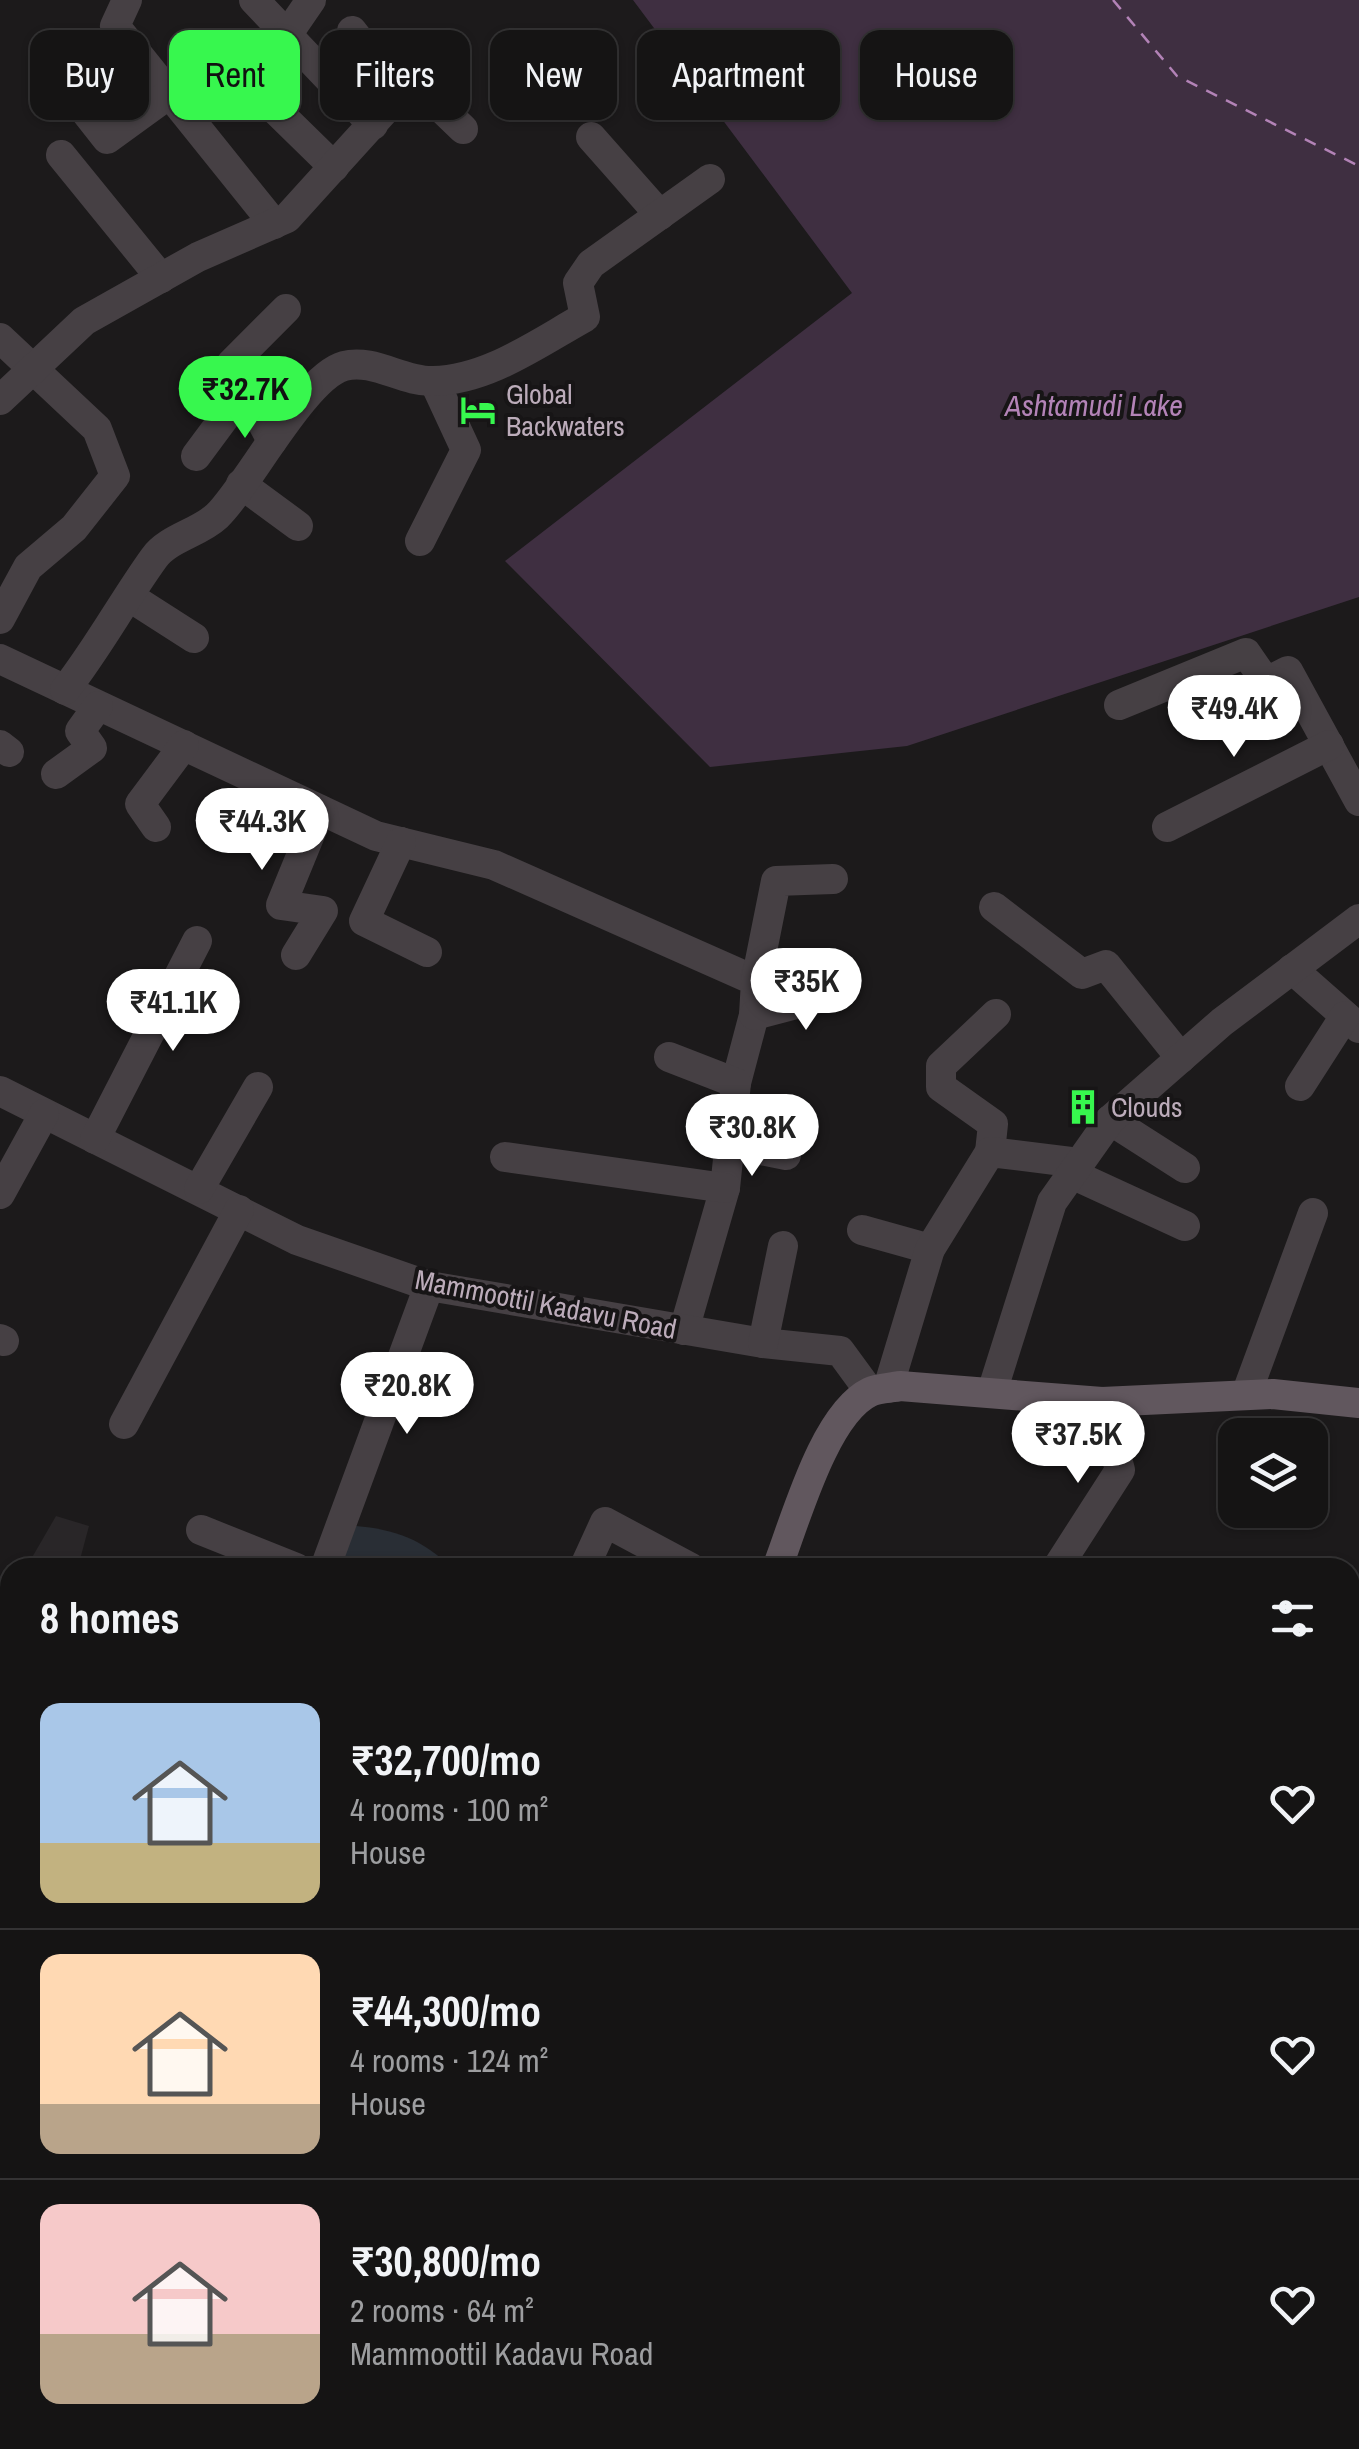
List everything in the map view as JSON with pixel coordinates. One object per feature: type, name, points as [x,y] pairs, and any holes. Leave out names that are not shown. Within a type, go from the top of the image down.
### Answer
[{"type":"main road","points":[[781,1558],[829,1439],[848,1410],[879,1390],[992,1392],[1102,1402],[1246,1395],[1359,1403]]},
{"type":"street","points":[[127,0],[115,26],[169,94],[149,108]]},
{"type":"street","points":[[254,0],[282,30]]},
{"type":"street","points":[[291,30],[312,0]]},
{"type":"street","points":[[300,49],[372,124]]},
{"type":"street","points":[[92,120],[106,139],[133,120]]},
{"type":"street","points":[[190,120],[274,224]]},
{"type":"street","points":[[286,120],[334,167]]},
{"type":"street","points":[[0,400],[84,321],[161,278],[287,218],[376,120]]},
{"type":"street","points":[[453,120],[463,129]]},
{"type":"street","points":[[591,137],[660,215]]},
{"type":"street","points":[[61,155],[161,278]]},
{"type":"street","points":[[65,690],[156,553],[216,517],[272,441],[320,384],[342,366],[372,366],[404,378],[434,381],[486,371],[586,317],[578,282],[592,264],[710,179]]},
{"type":"street","points":[[272,441],[232,364],[286,308]]},
{"type":"street","points":[[0,338],[96,429],[115,476],[74,528],[28,566],[4,600]]},
{"type":"street","points":[[420,541],[466,450],[434,381]]},
{"type":"street","points":[[196,456],[245,390]]},
{"type":"street","points":[[241,484],[298,526]]},
{"type":"street","points":[[130,597],[194,638]]},
{"type":"street","points":[[1119,704],[1246,653],[1266,682],[1288,671],[1359,801]]},
{"type":"street","points":[[0,659],[376,836],[494,864],[756,981]]},
{"type":"street","points":[[56,774],[92,748],[80,732],[98,706]]},
{"type":"street","points":[[156,827],[140,804],[184,746]]},
{"type":"street","points":[[1167,827],[1329,746]]},
{"type":"street","points":[[296,955],[323,911],[281,905],[320,810]]},
{"type":"street","points":[[401,842],[364,921],[427,952]]},
{"type":"street","points":[[684,1330],[725,1188],[736,1083],[754,1015],[756,981],[776,881],[833,879]]},
{"type":"street","points":[[994,907],[1082,974],[1106,966],[1181,1058]]},
{"type":"street","points":[[992,1392],[1052,1202],[1110,1120],[1181,1058],[1359,920]]},
{"type":"street","points":[[95,1139],[197,941]]},
{"type":"street","points":[[1292,970],[1352,1022],[1300,1086]]},
{"type":"street","points":[[754,1015],[842,992]]},
{"type":"street","points":[[879,1390],[930,1249],[990,1152],[992,1124],[942,1088],[942,1066],[996,1014]]},
{"type":"street","points":[[669,1058],[736,1083]]},
{"type":"street","points":[[199,1189],[258,1086]]},
{"type":"street","name":"Mammoottil Kadavu Road","points":[[0,1091],[297,1240],[429,1286],[763,1343],[840,1351],[879,1390]]},
{"type":"street","points":[[0,1194],[44,1114]]},
{"type":"street","points":[[1110,1120],[1185,1168]]},
{"type":"street","points":[[731,1144],[786,1156]]},
{"type":"street","points":[[990,1152],[1076,1169],[1185,1226]]},
{"type":"street","points":[[505,1157],[725,1188]]},
{"type":"street","points":[[124,1424],[240,1210]]},
{"type":"street","points":[[1246,1395],[1312,1213]]},
{"type":"street","points":[[862,1230],[930,1249]]},
{"type":"street","points":[[763,1343],[783,1246]]},
{"type":"street","points":[[329,1558],[429,1286]]},
{"type":"street","points":[[1063,1558],[1120,1470],[1102,1402]]},
{"type":"street","points":[[589,1558],[605,1522],[673,1558]]},
{"type":"street","points":[[201,1530],[271,1558]]},
{"type":"shaded area","points":[[56,1516],[89,1526],[80,1558],[32,1558]]},
{"type":"shaded area","points":[[356,1526],[408,1538],[439,1558],[343,1558]]},
{"type":"water","name":"Ashtamudi Lake","points":[[633,0],[1359,0],[1359,597],[907,746],[710,767],[505,561],[852,293],[723,120],[840,120],[840,30],[655,30]]},
{"type":"ferry route","points":[[1113,0],[1177,76],[1359,166]]},
{"type":"place","name":"Global Backwaters","points":[[478,410]]},
{"type":"place","name":"Clouds","points":[[1083,1107]]}]
